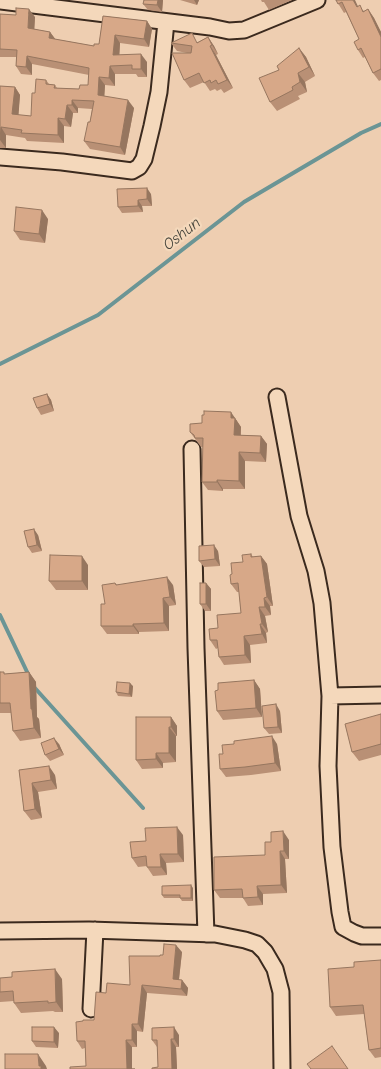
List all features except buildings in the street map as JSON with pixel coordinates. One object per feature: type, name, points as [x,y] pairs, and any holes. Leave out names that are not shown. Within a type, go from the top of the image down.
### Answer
[{"type":"street","points":[[0,1],[229,31],[244,30],[317,0]]},
{"type":"street","points":[[0,157],[62,162],[132,171],[139,167],[142,164],[146,150],[159,92],[166,22]]},
{"type":"street","points":[[277,397],[299,516],[316,571],[322,603],[330,696],[328,766],[332,847],[343,927],[362,936],[381,936]]},
{"type":"street","points":[[192,450],[196,648],[206,934]]},
{"type":"street","points":[[330,696],[381,695]]},
{"type":"street","points":[[91,1009],[95,930]]},
{"type":"street","points":[[0,931],[95,930],[215,934],[257,944],[270,960],[281,992],[282,1069]]},
{"type":"waterway","name":"Oshun","points":[[0,364],[98,315],[244,202],[361,133],[381,124]]},
{"type":"waterway","points":[[0,615],[29,676]]},
{"type":"waterway","points":[[34,687],[143,808]]}]
